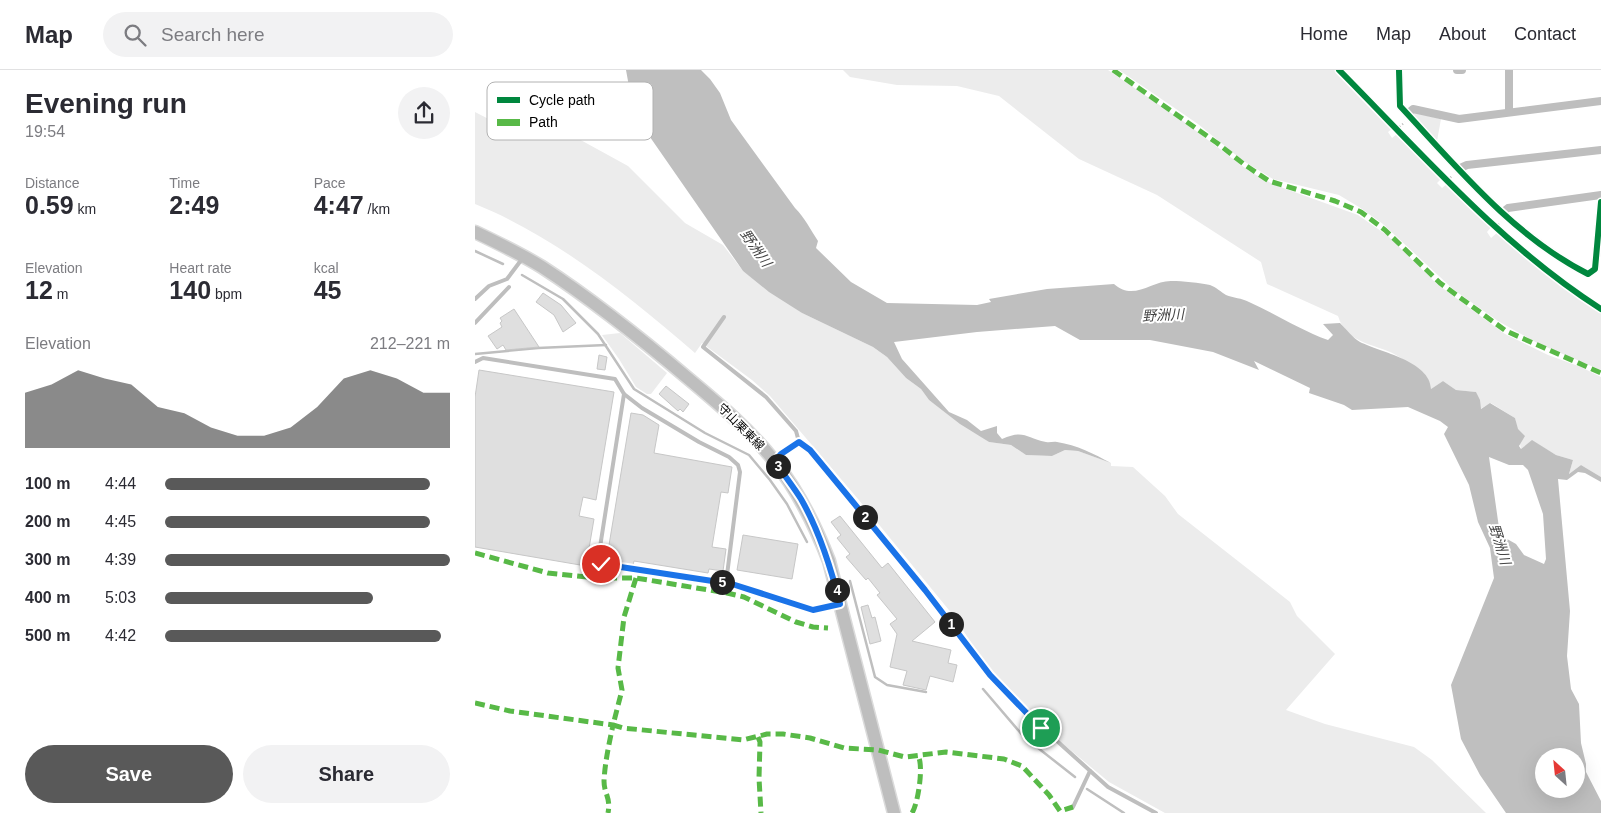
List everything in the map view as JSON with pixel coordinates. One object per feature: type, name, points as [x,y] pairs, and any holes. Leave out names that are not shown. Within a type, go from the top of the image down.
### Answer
[{"type":"main road","name":"守山栗東線","points":[[475,232],[523,257],[581,294],[669,362],[735,418],[775,461],[801,499],[817,529],[829,561],[894,813]]},
{"type":"street","points":[[1399,70],[1400,106],[1407,114],[1458,169],[1503,212],[1567,264],[1588,274],[1595,269],[1599,259],[1601,202]]},
{"type":"street","points":[[1457,70],[1462,70]]},
{"type":"street","points":[[1509,70],[1509,112]]},
{"type":"street","points":[[1407,114],[1413,109],[1459,119],[1601,101]]},
{"type":"street","points":[[1458,169],[1467,165],[1601,150]]},
{"type":"street","points":[[1503,212],[1509,208],[1601,196]]},
{"type":"lane","points":[[475,299],[489,286],[507,279],[523,257]]},
{"type":"lane","points":[[475,323],[509,287]]},
{"type":"lane","points":[[724,317],[703,347],[766,396],[796,431],[799,442],[810,450],[848,496],[996,682],[1041,728],[1108,787],[1156,813]]},
{"type":"lane","points":[[475,362],[483,358],[615,379],[624,394],[643,408],[699,442],[729,457],[738,465],[740,472],[726,583]]},
{"type":"lane","points":[[624,394],[598,560],[601,564],[726,583],[813,610],[840,604]]},
{"type":"lane","points":[[775,461],[781,454],[799,442]]},
{"type":"lane","points":[[1073,807],[1091,771]]},
{"type":"path","points":[[1390,122],[1404,135]]},
{"type":"path","points":[[1441,174],[1455,187]]},
{"type":"path","points":[[1489,220],[1502,233]]},
{"type":"shaded area","points":[[843,70],[1108,70],[1183,121],[1249,171],[1275,185],[1358,215],[1388,236],[1437,284],[1505,334],[1548,355],[1581,367],[1601,377],[1601,477],[1581,465],[1569,474],[1573,460],[1556,455],[1532,441],[1521,449],[1515,418],[1491,403],[1480,409],[1476,392],[1456,390],[1443,381],[1431,389],[1401,358],[1356,339],[1342,326],[1338,316],[1267,284],[1261,262],[1157,195],[1079,159],[999,96],[957,86],[897,85],[850,77]]},
{"type":"shaded area","points":[[1119,70],[1336,70],[1393,128],[1388,132],[1392,138],[1397,134],[1442,178],[1437,183],[1442,188],[1448,183],[1492,226],[1487,232],[1491,238],[1498,232],[1565,288],[1601,312],[1601,370],[1539,344],[1498,321],[1454,290],[1383,224],[1359,207],[1339,195],[1273,179],[1242,160],[1198,124]]},
{"type":"shaded area","points":[[475,112],[487,118],[487,140],[581,140],[628,166],[685,223],[723,245],[743,271],[802,313],[873,347],[887,357],[906,378],[921,389],[929,400],[989,442],[1011,445],[1026,455],[1052,456],[1065,450],[1078,451],[1111,463],[1111,466],[1133,467],[1165,496],[1178,514],[1290,602],[1297,616],[1335,654],[1286,710],[1325,724],[1414,747],[1432,760],[1486,813],[1165,813],[1109,782],[1034,720],[993,676],[953,615],[770,396],[752,380],[702,343],[695,353],[618,290],[563,250],[505,217],[475,204]]},
{"type":"shaded area","points":[[1411,112],[1441,119],[1437,141]]},
{"type":"shaded area","points":[[620,333],[667,373],[651,394],[647,394],[636,387],[602,335]]},
{"type":"water","name":"野洲川","points":[[626,70],[701,70],[720,93],[731,120],[802,216],[818,241],[816,248],[851,282],[887,303],[977,305],[991,302],[989,299],[1047,289],[1114,284],[1121,289],[1136,291],[1165,282],[1191,282],[1210,285],[1226,295],[1246,301],[1328,340],[1333,335],[1323,324],[1340,323],[1360,342],[1413,364],[1428,379],[1431,389],[1443,381],[1456,390],[1476,392],[1480,400],[1481,409],[1490,403],[1515,418],[1518,429],[1525,436],[1519,446],[1521,449],[1532,440],[1556,455],[1573,460],[1569,474],[1581,465],[1601,477],[1601,482],[1585,473],[1578,472],[1567,480],[1558,479],[1570,611],[1567,656],[1571,689],[1579,704],[1582,748],[1535,748],[1535,798],[1585,798],[1585,760],[1586,772],[1601,801],[1601,813],[1506,813],[1480,775],[1461,739],[1451,685],[1494,578],[1490,548],[1478,522],[1469,485],[1444,434],[1448,427],[1440,421],[1408,407],[1352,410],[1344,405],[1309,393],[1310,388],[1254,361],[1259,370],[1213,352],[1150,340],[1080,340],[1055,326],[977,332],[894,342],[902,359],[949,412],[967,420],[981,431],[997,426],[997,433],[1002,439],[1020,434],[1046,442],[1064,443],[1085,450],[1111,463],[1078,451],[1065,450],[1052,456],[1026,455],[1011,445],[989,442],[960,424],[929,400],[921,389],[906,378],[887,357],[873,347],[802,313],[769,292],[743,271],[652,140],[653,82],[628,82]],"holes":[[[1489,457],[1509,465],[1523,465],[1528,470],[1543,514],[1546,559],[1544,564],[1524,555],[1516,544],[1500,535]]]},
{"type":"building","points":[[543,293],[561,305],[576,323],[563,332],[554,315],[536,302]]},
{"type":"building","points":[[514,309],[539,347],[506,350],[503,345],[497,349],[488,336],[502,327],[500,318]]},
{"type":"building","points":[[599,355],[607,357],[605,370],[597,369]]},
{"type":"building","points":[[479,370],[614,392],[596,500],[583,497],[579,516],[594,519],[586,566],[475,547],[475,397]]},
{"type":"building","points":[[666,386],[689,404],[683,412],[680,409],[678,411],[659,394]]},
{"type":"building","points":[[631,413],[643,415],[659,425],[654,453],[732,467],[728,493],[721,492],[712,547],[726,549],[723,571],[709,569],[708,573],[634,561],[633,565],[618,563],[619,559],[607,557]]},
{"type":"building","points":[[840,516],[882,568],[888,563],[935,622],[912,641],[951,650],[948,663],[957,665],[953,682],[930,676],[926,690],[903,685],[907,671],[890,667],[897,634],[890,624],[897,619],[877,595],[880,593],[868,578],[866,580],[846,557],[850,554],[837,538],[841,535],[831,522]]},
{"type":"building","points":[[743,535],[798,544],[792,579],[737,570]]},
{"type":"building","points":[[868,605],[872,618],[875,617],[881,641],[870,644],[861,607]]},
{"type":"waterway","points":[[475,251],[503,264]]},
{"type":"waterway","points":[[522,275],[563,299],[598,334],[634,389],[705,433],[749,455],[787,504],[807,542]]},
{"type":"waterway","points":[[475,354],[538,348],[606,345]]},
{"type":"waterway","points":[[850,581],[875,677],[887,685],[926,692]]},
{"type":"waterway","points":[[983,689],[1024,737],[1075,777]]},
{"type":"waterway","points":[[1087,789],[1124,813]]},
{"type":"marked path","points":[[1113,70],[1269,181],[1335,201],[1361,212],[1385,230],[1440,283],[1506,331],[1601,373]]},
{"type":"marked path","points":[[475,553],[548,573],[596,578],[636,578],[727,593],[744,597],[796,622],[813,627],[828,628]]},
{"type":"marked path","points":[[636,578],[624,617],[618,668],[622,690],[613,725],[623,728],[743,740],[767,734],[783,734],[810,738],[844,748],[878,750],[905,757],[946,752],[1004,759],[1022,766],[1049,795],[1060,811],[1073,807]]},
{"type":"marked path","points":[[475,703],[510,711],[613,725],[604,781],[609,803],[608,813]]},
{"type":"marked path","points":[[758,737],[760,742],[759,778],[761,813]]},
{"type":"marked path","points":[[912,813],[919,784],[920,761],[918,756]]},
{"type":"cycle path","points":[[1339,70],[1432,166],[1496,227],[1564,284],[1601,309]]},
{"type":"cycle path","points":[[1399,70],[1400,106],[1464,176],[1510,220],[1535,240],[1588,274],[1595,269],[1601,202]]},
{"type":"route","points":[[601,564],[732,584],[813,610],[840,604],[829,561],[817,529],[801,499],[775,461],[781,454],[799,442],[810,450],[848,496],[925,590],[990,675],[1041,728]]}]
